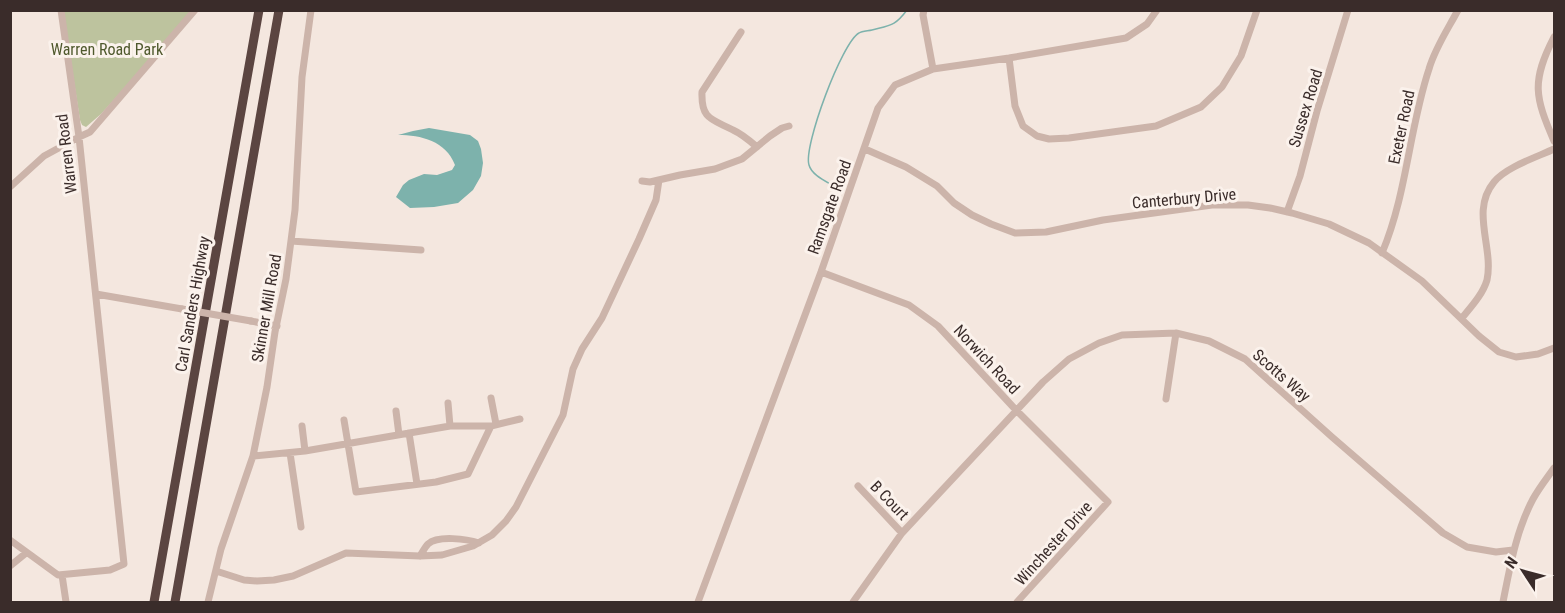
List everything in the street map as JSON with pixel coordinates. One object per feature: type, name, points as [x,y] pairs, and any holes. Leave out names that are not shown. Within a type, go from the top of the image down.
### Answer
[{"type":"highway","name":"Carl Sanders Highway","points":[[154,603],[259,10]]},
{"type":"highway","points":[[175,603],[279,10]]},
{"type":"street","name":"Warren Road","points":[[61,10],[79,137],[124,564],[110,570],[62,575]]},
{"type":"street","points":[[10,187],[44,156],[90,132],[195,10]]},
{"type":"street","name":"Skinner Mill Road","points":[[208,603],[221,549],[253,456],[267,387],[291,241],[297,183],[302,77],[311,10]]},
{"type":"street","points":[[924,10],[933,69]]},
{"type":"street","name":"Ramsgate Road","points":[[698,603],[821,272],[878,108],[895,85],[933,69],[1126,38],[1147,24],[1157,10]]},
{"type":"street","points":[[1009,58],[1015,106],[1023,126],[1037,136],[1049,140],[1156,126],[1201,107],[1222,87],[1241,56],[1257,10]]},
{"type":"street","name":"Sussex Road","points":[[1287,212],[1300,176],[1348,10]]},
{"type":"street","name":"Exeter Road","points":[[1382,253],[1399,199],[1429,68],[1458,10]]},
{"type":"street","points":[[741,32],[702,93],[702,101],[710,120],[739,134],[757,147]]},
{"type":"street","points":[[1554,37],[1542,64],[1538,88],[1539,102],[1554,141]]},
{"type":"street","points":[[642,181],[650,182],[715,169],[742,159],[782,128],[789,126]]},
{"type":"street","name":"Canterbury Drive","points":[[865,149],[906,167],[937,186],[954,203],[972,215],[991,225],[1015,233],[1046,232],[1132,215],[1212,205],[1248,205],[1287,212],[1329,224],[1369,243],[1422,282],[1479,336],[1499,351],[1516,357],[1538,354],[1554,348]]},
{"type":"street","points":[[1462,318],[1477,300],[1487,280],[1488,262],[1483,208],[1488,193],[1495,181],[1509,170],[1554,149]]},
{"type":"street","points":[[216,571],[244,580],[274,580],[293,576],[346,553],[442,555],[479,543],[492,535],[516,507],[563,415],[573,369],[582,349],[602,318],[639,239],[656,200],[658,180]]},
{"type":"street","points":[[291,241],[421,250]]},
{"type":"street","name":"Norwich Road","points":[[821,272],[909,305],[938,326],[1016,410],[1108,502]]},
{"type":"street","points":[[96,294],[277,326]]},
{"type":"street","points":[[1166,399],[1176,333]]},
{"type":"street","name":"Scotts Way","points":[[853,603],[902,533],[1043,382],[1069,359],[1099,343],[1122,335],[1176,333],[1209,341],[1245,359],[1443,533],[1467,547],[1496,552],[1514,550]]},
{"type":"street","points":[[344,420],[356,492],[436,482],[468,474],[494,425],[491,398]]},
{"type":"street","points":[[448,403],[450,426]]},
{"type":"street","points":[[396,411],[399,435]]},
{"type":"street","points":[[253,456],[305,451],[450,426],[494,425],[520,419]]},
{"type":"street","points":[[302,426],[305,451]]},
{"type":"street","points":[[409,433],[417,484]]},
{"type":"street","points":[[290,453],[301,527]]},
{"type":"street","points":[[1503,603],[1514,550],[1532,501],[1554,468]]},
{"type":"street","name":"B Court","points":[[858,486],[902,533]]},
{"type":"street","name":"Winchester Drive","points":[[1017,603],[1108,502]]},
{"type":"street","points":[[420,556],[428,544],[439,538],[472,540],[479,543]]},
{"type":"street","points":[[10,540],[57,575],[62,575],[66,603]]},
{"type":"street","points":[[10,566],[26,553]]},
{"type":"green space","name":"Warren Road Park","points":[[63,11],[195,11],[101,114],[86,127],[80,120]]},
{"type":"water","points":[[429,128],[470,135],[478,141],[483,163],[481,176],[473,190],[458,203],[410,208],[396,197],[403,185],[424,174],[437,175],[452,170],[455,165],[446,150],[432,141],[415,136],[398,135]]},
{"type":"waterway","points":[[837,188],[817,176],[809,165],[812,138],[825,96],[843,55],[860,32],[892,24],[907,10]]}]
